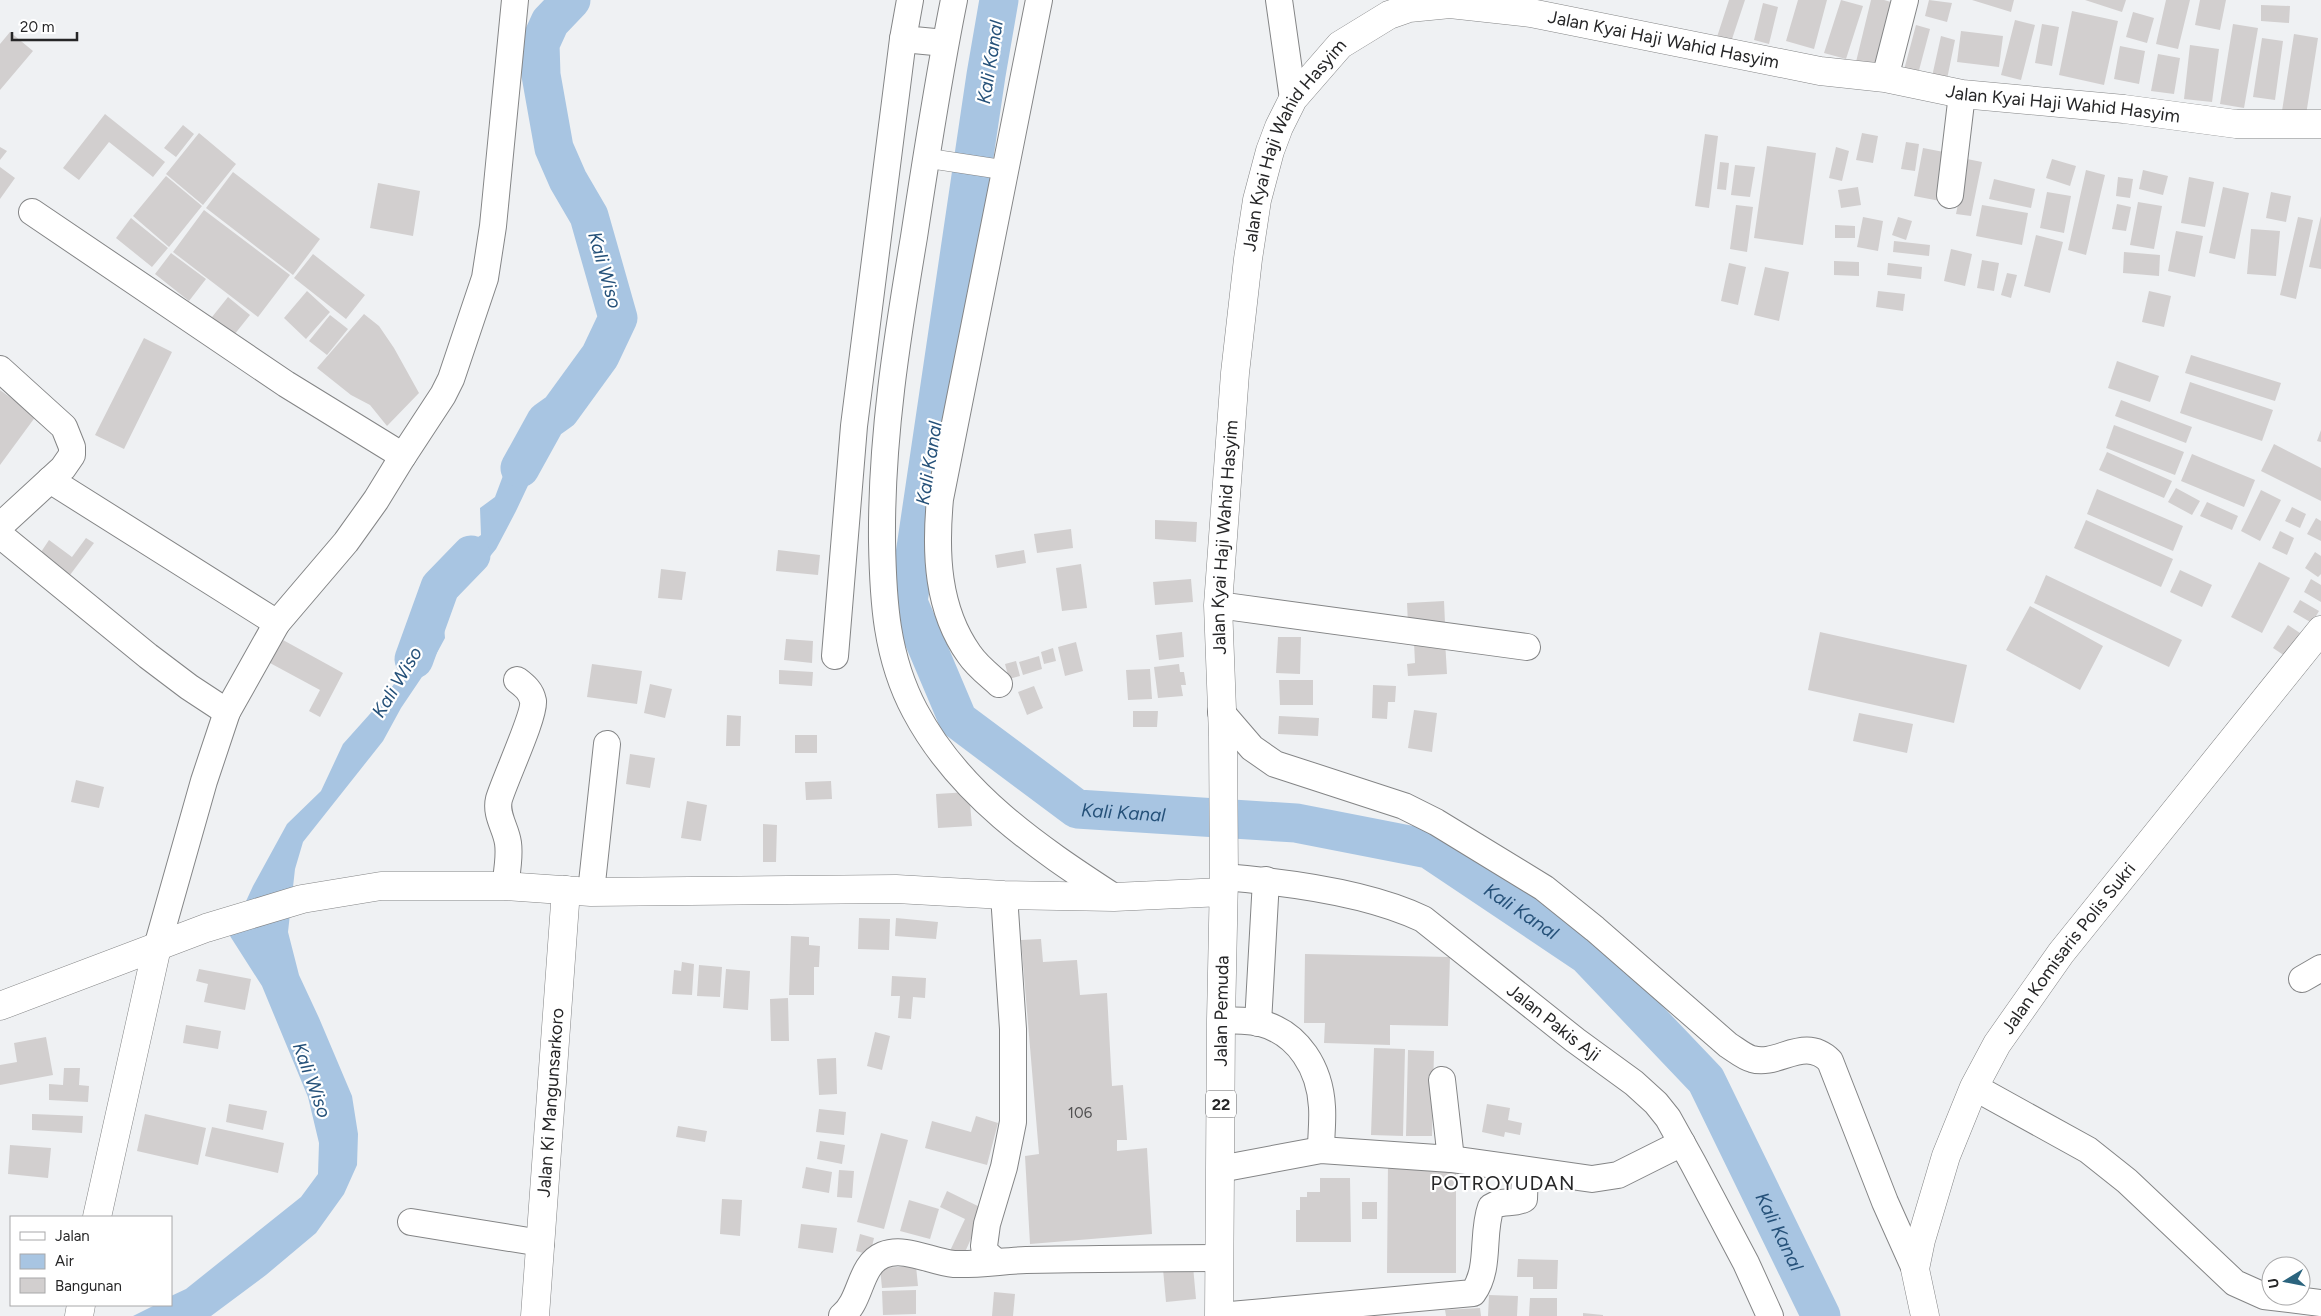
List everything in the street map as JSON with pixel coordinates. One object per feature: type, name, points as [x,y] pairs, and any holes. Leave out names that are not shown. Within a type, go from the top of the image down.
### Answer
[{"type":"main road","name":"Jalan Kyai Haji Wahid Hasyim","points":[[1222,724],[1218,605],[1235,373],[1257,200],[1270,151],[1293,98],[1340,45],[1389,15],[1409,8],[1450,4],[1531,13],[1820,71],[1884,78],[1962,94],[2124,108],[2236,124],[2321,124]]},
{"type":"main road","name":"Jalan Komisaris Polis Sukri","points":[[1925,1316],[1915,1269],[1921,1240],[1946,1156],[1974,1087],[1998,1044],[2061,952],[2321,630]]},
{"type":"main road","name":"22","points":[[1222,724],[1224,875]]},
{"type":"main road","points":[[0,1006],[206,928],[302,898],[357,888],[404,885],[505,886],[578,891],[896,889],[1004,895],[1114,897],[1224,875]]},
{"type":"main road","name":"Jalan Pemuda","points":[[1219,1316],[1224,875]]},
{"type":"main road","name":"Jalan Ki Mangunsarkoro","points":[[535,1316],[578,891]]},
{"type":"main road","points":[[97,1216],[157,947]]},
{"type":"street","points":[[157,947],[204,781],[227,712],[278,623],[346,542],[376,500],[443,395],[451,378],[485,278],[493,226],[514,0]]},
{"type":"street","points":[[835,656],[854,426],[903,39],[910,0]]},
{"type":"street","points":[[954,0],[945,43],[892,375],[882,495],[883,592],[886,624],[893,656],[902,682],[919,718],[944,756],[967,784],[1006,820],[1051,856],[1114,897]]},
{"type":"street","points":[[999,684],[971,656],[958,636],[942,590],[937,532],[940,499],[1039,0]]},
{"type":"street","points":[[1279,0],[1293,98]]},
{"type":"street","points":[[1884,78],[1905,0]]},
{"type":"street","points":[[903,39],[945,43]]},
{"type":"street","points":[[1950,195],[1962,94]]},
{"type":"street","points":[[927,158],[1004,170]]},
{"type":"street","points":[[32,212],[286,384],[403,456]]},
{"type":"street","points":[[0,369],[64,427],[71,440],[72,455],[69,461],[50,480],[0,526]]},
{"type":"street","points":[[50,480],[278,623]]},
{"type":"street","points":[[0,535],[161,667],[188,688],[227,712]]},
{"type":"street","points":[[1218,605],[1527,647]]},
{"type":"street","points":[[505,886],[509,852],[505,827],[498,812],[499,801],[508,771],[532,713],[533,703],[530,692],[517,680]]},
{"type":"street","points":[[1222,724],[1275,764],[1404,806],[1436,822],[1544,888],[1742,1054],[1752,1059],[1762,1060],[1799,1052],[1809,1051],[1822,1054],[1830,1061],[1884,1202],[1915,1269]]},
{"type":"street","points":[[578,891],[607,744]]},
{"type":"street","name":"Jalan Pakis Aji","points":[[1224,875],[1266,880],[1374,900],[1404,910],[1423,919],[1575,1040],[1634,1083],[1668,1118],[1746,1263],[1770,1316]]},
{"type":"street","points":[[1258,1023],[1266,880]]},
{"type":"street","points":[[996,1261],[985,1252],[984,1246],[987,1224],[1004,1167],[1013,1113],[1013,1029],[1004,895]]},
{"type":"street","points":[[1221,1020],[1258,1023],[1285,1033],[1297,1043],[1310,1060],[1317,1078],[1322,1107],[1321,1150]]},
{"type":"street","points":[[1442,1080],[1452,1159]]},
{"type":"street","points":[[1974,1087],[2088,1150],[2127,1181],[2235,1283],[2264,1296],[2321,1303]]},
{"type":"street","points":[[1220,1169],[1321,1150],[1452,1159],[1592,1179],[1618,1175],[1682,1143]]},
{"type":"street","points":[[1219,1316],[1473,1294],[1483,1268],[1486,1223],[1491,1207],[1504,1201],[1520,1201],[1524,1199],[1525,1170]]},
{"type":"street","points":[[412,1222],[541,1243]]},
{"type":"street","points":[[845,1315],[856,1299],[873,1261],[883,1255],[894,1252],[956,1264],[996,1261],[1220,1258]]},
{"type":"water","points":[[546,421],[548,438],[541,458],[496,549],[443,614],[445,638],[432,662],[401,708],[383,741],[303,842],[295,869],[288,932],[299,975],[352,1096],[358,1134],[357,1165],[344,1194],[316,1233],[266,1275],[211,1316],[133,1316],[153,1306],[172,1306],[172,1296],[186,1289],[301,1197],[318,1174],[319,1143],[308,1097],[262,986],[230,936],[253,886],[287,824],[321,791],[343,744],[377,706],[408,666],[425,623],[439,597],[434,580],[453,554],[481,535],[480,508],[495,497],[504,473],[519,459],[531,440],[536,423]]},
{"type":"building","points":[[1729,0],[1745,0],[1731,42],[1717,37]]},
{"type":"building","points":[[1798,0],[1827,0],[1814,49],[1786,41]]},
{"type":"building","points":[[1841,0],[1863,6],[1846,59],[1824,53]]},
{"type":"building","points":[[1871,0],[1884,0],[1898,4],[1877,74],[1855,66]]},
{"type":"building","points":[[1929,0],[1952,3],[1947,22],[1925,16]]},
{"type":"building","points":[[1972,0],[2014,0],[2011,12]]},
{"type":"building","points":[[2085,0],[2126,0],[2122,12]]},
{"type":"building","points":[[2166,0],[2190,0],[2178,49],[2156,44]]},
{"type":"building","points":[[2200,0],[2226,0],[2220,30],[2195,25]]},
{"type":"building","points":[[1763,3],[1778,7],[1769,44],[1754,40]]},
{"type":"building","points":[[2261,5],[2290,6],[2289,23],[2261,21]]},
{"type":"building","points":[[2072,11],[2118,21],[2104,85],[2059,75]]},
{"type":"building","points":[[2133,12],[2154,18],[2147,43],[2126,37]]},
{"type":"building","points":[[2015,20],[2035,25],[2021,80],[2001,75]]},
{"type":"building","points":[[2042,24],[2059,27],[2052,66],[2035,63]]},
{"type":"building","points":[[2233,24],[2258,28],[2244,108],[2220,104]]},
{"type":"building","points":[[1916,25],[1930,29],[1918,74],[1904,70]]},
{"type":"building","points":[[1961,31],[2003,36],[1999,67],[1957,62]]},
{"type":"building","points":[[10,32],[33,51],[0,90],[0,44]]},
{"type":"building","points":[[2294,34],[2318,38],[2306,115],[2282,111]]},
{"type":"building","points":[[1941,36],[1955,40],[1946,84],[1931,81]]},
{"type":"building","points":[[2262,38],[2283,41],[2275,100],[2253,97]]},
{"type":"building","points":[[2190,45],[2219,49],[2212,102],[2184,99]]},
{"type":"building","points":[[2120,46],[2145,51],[2139,84],[2114,79]]},
{"type":"building","points":[[2158,54],[2180,58],[2174,94],[2151,91]]},
{"type":"building","points":[[105,114],[165,162],[153,177],[109,142],[79,180],[63,168]]},
{"type":"building","points":[[183,125],[194,134],[176,157],[164,148]]},
{"type":"building","points":[[199,133],[236,164],[203,205],[166,174]]},
{"type":"building","points":[[1862,133],[1878,136],[1873,163],[1856,160]]},
{"type":"building","points":[[1705,134],[1718,136],[1709,208],[1695,206]]},
{"type":"building","points":[[1906,142],[1919,144],[1915,171],[1901,169]]},
{"type":"building","points":[[1767,146],[1816,153],[1803,245],[1754,238]]},
{"type":"building","points":[[0,147],[7,151],[0,160]]},
{"type":"building","points":[[1836,147],[1849,151],[1842,181],[1829,178]]},
{"type":"building","points":[[1923,148],[1949,153],[1940,201],[1914,196]]},
{"type":"building","points":[[1967,159],[1982,162],[1971,216],[1956,214]]},
{"type":"building","points":[[2052,159],[2076,166],[2070,186],[2046,178]]},
{"type":"building","points":[[1720,162],[1729,163],[1726,190],[1717,189]]},
{"type":"building","points":[[1735,165],[1755,167],[1750,197],[1731,195]]},
{"type":"building","points":[[0,167],[15,178],[0,199]]},
{"type":"building","points":[[2086,170],[2105,175],[2086,255],[2068,250]]},
{"type":"building","points":[[2143,170],[2168,176],[2163,195],[2139,189]]},
{"type":"building","points":[[233,172],[320,239],[293,275],[206,208]]},
{"type":"building","points":[[166,176],[202,206],[169,247],[133,216]]},
{"type":"building","points":[[2118,177],[2133,179],[2130,198],[2116,196]]},
{"type":"building","points":[[2189,177],[2214,182],[2205,227],[2181,223]]},
{"type":"building","points":[[1994,179],[2035,189],[2031,208],[1989,199]]},
{"type":"building","points":[[378,183],[420,191],[413,236],[370,228]]},
{"type":"building","points":[[1858,187],[1861,205],[1841,208],[1838,190]]},
{"type":"building","points":[[2223,187],[2249,193],[2235,259],[2209,253]]},
{"type":"building","points":[[2047,192],[2071,196],[2064,233],[2040,228]]},
{"type":"building","points":[[2271,192],[2291,196],[2286,222],[2266,218]]},
{"type":"building","points":[[2138,202],[2162,206],[2154,249],[2130,245]]},
{"type":"building","points":[[2117,204],[2131,207],[2126,231],[2112,229]]},
{"type":"building","points":[[1736,205],[1753,207],[1747,252],[1730,249]]},
{"type":"building","points":[[1982,205],[2028,213],[2022,245],[1976,236]]},
{"type":"building","points":[[204,210],[290,275],[258,317],[173,252]]},
{"type":"building","points":[[2321,216],[2321,269],[2309,267]]},
{"type":"building","points":[[1863,217],[1883,221],[1878,251],[1857,247]]},
{"type":"building","points":[[1898,217],[1912,221],[1906,240],[1892,235]]},
{"type":"building","points":[[2298,217],[2313,220],[2296,299],[2280,295]]},
{"type":"building","points":[[131,218],[168,248],[152,267],[116,238]]},
{"type":"building","points":[[1835,225],[1855,226],[1855,238],[1835,238]]},
{"type":"building","points":[[2251,229],[2280,231],[2276,276],[2247,274]]},
{"type":"building","points":[[2176,231],[2203,236],[2195,277],[2168,271]]},
{"type":"building","points":[[2036,235],[2063,242],[2050,293],[2024,286]]},
{"type":"building","points":[[1894,241],[1930,245],[1929,256],[1893,252]]},
{"type":"building","points":[[1951,249],[1972,254],[1965,286],[1944,281]]},
{"type":"building","points":[[2124,252],[2160,255],[2159,276],[2123,273]]},
{"type":"building","points":[[171,253],[206,279],[189,301],[155,274]]},
{"type":"building","points":[[313,254],[365,295],[346,319],[294,278]]},
{"type":"building","points":[[1982,260],[1999,263],[1994,291],[1977,288]]},
{"type":"building","points":[[1834,261],[1859,262],[1859,276],[1834,275]]},
{"type":"building","points":[[1729,263],[1746,267],[1738,305],[1721,301]]},
{"type":"building","points":[[1888,263],[1922,267],[1921,279],[1887,275]]},
{"type":"building","points":[[1765,267],[1789,272],[1779,321],[1754,315]]},
{"type":"building","points":[[2007,273],[2017,275],[2011,298],[2001,295]]},
{"type":"building","points":[[307,291],[330,312],[306,339],[284,318]]},
{"type":"building","points":[[1878,291],[1905,294],[1903,311],[1876,307]]},
{"type":"building","points":[[2149,291],[2171,296],[2164,327],[2142,322]]},
{"type":"building","points":[[228,297],[250,315],[234,335],[212,317]]},
{"type":"building","points":[[364,314],[379,326],[394,348],[419,393],[387,426],[370,405],[351,395],[317,368]]},
{"type":"building","points":[[330,315],[348,329],[327,355],[309,341]]},
{"type":"building","points":[[144,338],[172,352],[124,449],[95,435]]},
{"type":"building","points":[[2191,355],[2281,383],[2275,401],[2185,373]]},
{"type":"building","points":[[2117,361],[2159,376],[2150,402],[2108,388]]},
{"type":"building","points":[[2190,382],[2273,410],[2262,441],[2180,413]]},
{"type":"building","points":[[0,390],[36,416],[0,465]]},
{"type":"building","points":[[2121,400],[2192,427],[2186,443],[2115,416]]},
{"type":"building","points":[[2114,425],[2184,452],[2175,475],[2106,448]]},
{"type":"building","points":[[2321,430],[2321,442],[2317,441]]},
{"type":"building","points":[[2274,444],[2321,468],[2321,501],[2261,471]]},
{"type":"building","points":[[2107,452],[2172,481],[2164,498],[2099,470]]},
{"type":"building","points":[[2192,454],[2255,480],[2244,507],[2181,481]]},
{"type":"building","points":[[2176,488],[2200,501],[2192,515],[2168,502]]},
{"type":"building","points":[[2097,489],[2183,526],[2173,551],[2087,514]]},
{"type":"building","points":[[2261,490],[2281,500],[2260,541],[2241,531]]},
{"type":"building","points":[[2207,502],[2238,516],[2232,530],[2200,516]]},
{"type":"building","points":[[2292,507],[2306,514],[2300,528],[2285,521]]},
{"type":"building","points":[[2316,518],[2321,521],[2321,541],[2307,534]]},
{"type":"building","points":[[1155,520],[1197,522],[1196,542],[1155,539]]},
{"type":"building","points":[[2086,520],[2173,559],[2161,587],[2074,548]]},
{"type":"building","points":[[1071,529],[1073,548],[1037,553],[1034,534]]},
{"type":"building","points":[[2280,531],[2294,538],[2287,555],[2272,548]]},
{"type":"building","points":[[86,538],[94,543],[70,575],[41,552],[49,540],[72,557]]},
{"type":"building","points":[[778,550],[820,555],[818,575],[776,571]]},
{"type":"building","points":[[1024,550],[1026,563],[997,568],[995,555]]},
{"type":"building","points":[[2315,552],[2321,556],[2321,574],[2318,577],[2305,568]]},
{"type":"building","points":[[2259,562],[2290,578],[2262,633],[2231,617]]},
{"type":"building","points":[[1081,564],[1087,608],[1062,611],[1056,568]]},
{"type":"building","points":[[661,569],[686,572],[682,600],[658,598]]},
{"type":"building","points":[[2180,570],[2212,585],[2202,607],[2170,592]]},
{"type":"building","points":[[2046,575],[2182,640],[2169,667],[2034,603]]},
{"type":"building","points":[[1191,579],[1193,602],[1155,605],[1153,582]]},
{"type":"building","points":[[2311,579],[2321,585],[2321,602],[2304,592]]},
{"type":"building","points":[[2300,600],[2319,611],[2312,623],[2293,612]]},
{"type":"building","points":[[1444,601],[1445,623],[1408,625],[1407,603]]},
{"type":"building","points":[[2030,606],[2103,646],[2080,690],[2006,650]]},
{"type":"building","points":[[2288,625],[2300,633],[2285,656],[2273,648]]},
{"type":"building","points":[[1182,632],[1184,657],[1159,660],[1156,635]]},
{"type":"building","points":[[1820,632],[1967,665],[1954,723],[1808,690]]},
{"type":"building","points":[[1278,637],[1301,637],[1300,674],[1276,673]]},
{"type":"building","points":[[786,639],[813,641],[812,663],[784,660]]},
{"type":"building","points":[[283,640],[343,673],[320,717],[309,711],[320,690],[270,663]]},
{"type":"building","points":[[1445,640],[1447,674],[1408,676],[1407,664],[1415,663],[1414,642]]},
{"type":"building","points":[[1076,642],[1083,671],[1065,676],[1058,647]]},
{"type":"building","points":[[1053,648],[1056,661],[1044,664],[1041,652]]},
{"type":"building","points":[[1039,656],[1042,669],[1023,675],[1019,662]]},
{"type":"building","points":[[1016,661],[1020,676],[1009,679],[1005,664]]},
{"type":"building","points":[[592,664],[642,671],[637,704],[587,697]]},
{"type":"building","points":[[1179,664],[1180,672],[1184,672],[1186,685],[1181,685],[1183,696],[1158,698],[1154,667]]},
{"type":"building","points":[[1150,669],[1152,699],[1128,700],[1126,670]]},
{"type":"building","points":[[779,670],[813,672],[812,686],[779,684]]},
{"type":"building","points":[[1279,680],[1313,680],[1313,705],[1280,705]]},
{"type":"building","points":[[650,684],[672,689],[665,718],[644,713]]},
{"type":"building","points":[[1373,685],[1396,686],[1395,702],[1388,702],[1387,719],[1372,718]]},
{"type":"building","points":[[1034,686],[1043,708],[1027,715],[1018,692]]},
{"type":"building","points":[[1414,710],[1437,713],[1432,752],[1408,748]]},
{"type":"building","points":[[1133,711],[1158,711],[1157,727],[1133,727]]},
{"type":"building","points":[[1859,713],[1913,724],[1907,753],[1853,741]]},
{"type":"building","points":[[727,715],[741,716],[740,746],[726,746]]},
{"type":"building","points":[[1279,716],[1319,718],[1318,736],[1278,734]]},
{"type":"building","points":[[795,735],[817,735],[817,753],[795,753]]},
{"type":"building","points":[[630,754],[655,758],[650,788],[626,784]]},
{"type":"building","points":[[76,780],[104,787],[99,808],[71,802]]},
{"type":"building","points":[[831,781],[832,799],[806,800],[805,782]]},
{"type":"building","points":[[969,792],[972,826],[938,828],[936,794]]},
{"type":"building","points":[[687,801],[707,805],[701,841],[681,838]]},
{"type":"building","points":[[763,824],[777,825],[776,862],[763,862]]},
{"type":"building","points":[[859,918],[890,919],[889,950],[858,949]]},
{"type":"building","points":[[896,918],[938,922],[936,939],[895,936]]},
{"type":"building","points":[[791,936],[809,937],[809,945],[820,946],[819,967],[814,967],[814,995],[789,995]]},
{"type":"building","points":[[1041,939],[1043,962],[1077,960],[1080,995],[1107,993],[1112,1086],[1123,1085],[1127,1140],[1117,1140],[1117,1151],[1147,1148],[1152,1234],[1030,1244],[1025,1156],[1039,1154],[1021,940]]},
{"type":"building","points":[[1305,954],[1450,957],[1448,1026],[1390,1025],[1390,1045],[1324,1043],[1325,1023],[1304,1023]]},
{"type":"building","points":[[682,962],[694,964],[692,995],[672,994],[674,970],[681,971]]},
{"type":"building","points":[[699,965],[722,967],[720,997],[697,996]]},
{"type":"building","points":[[199,969],[251,979],[245,1010],[204,1002],[208,984],[196,981]]},
{"type":"building","points":[[726,969],[750,971],[748,1010],[723,1008]]},
{"type":"building","points":[[892,976],[926,978],[925,998],[913,997],[911,1019],[898,1018],[900,996],[891,996]]},
{"type":"building","points":[[788,998],[789,1041],[771,1041],[770,999]]},
{"type":"building","points":[[186,1025],[221,1031],[218,1049],[183,1043]]},
{"type":"building","points":[[875,1032],[890,1036],[882,1070],[867,1066]]},
{"type":"building","points":[[46,1037],[53,1075],[0,1085],[0,1065],[17,1062],[14,1043]]},
{"type":"building","points":[[1374,1048],[1405,1049],[1403,1136],[1371,1135]]},
{"type":"building","points":[[1408,1050],[1434,1051],[1432,1136],[1406,1136]]},
{"type":"building","points":[[836,1058],[837,1094],[819,1095],[817,1059]]},
{"type":"building","points":[[64,1068],[80,1068],[79,1085],[89,1086],[88,1102],[49,1100],[49,1084],[63,1085]]},
{"type":"building","points":[[229,1104],[267,1111],[263,1130],[226,1122]]},
{"type":"building","points":[[1487,1104],[1510,1108],[1508,1120],[1522,1123],[1520,1135],[1505,1132],[1504,1137],[1482,1132]]},
{"type":"building","points":[[819,1109],[846,1112],[844,1135],[816,1132]]},
{"type":"building","points":[[32,1114],[83,1116],[82,1133],[32,1130]]},
{"type":"building","points":[[145,1114],[206,1128],[198,1165],[137,1151]]},
{"type":"building","points":[[976,1116],[998,1123],[987,1165],[925,1148],[932,1121],[971,1132]]},
{"type":"building","points":[[678,1126],[707,1131],[705,1142],[676,1137]]},
{"type":"building","points":[[212,1127],[284,1143],[278,1173],[205,1156]]},
{"type":"building","points":[[881,1133],[908,1140],[884,1229],[857,1222]]},
{"type":"building","points":[[820,1141],[845,1145],[842,1164],[817,1159]]},
{"type":"building","points":[[10,1145],[51,1148],[48,1178],[8,1174]]},
{"type":"building","points":[[1388,1162],[1456,1162],[1456,1273],[1387,1273]]},
{"type":"building","points":[[806,1167],[832,1172],[829,1193],[802,1188]]},
{"type":"building","points":[[839,1170],[854,1171],[852,1198],[837,1197]]},
{"type":"building","points":[[1320,1178],[1350,1178],[1351,1242],[1296,1242],[1296,1210],[1300,1210],[1300,1197],[1307,1197],[1307,1192],[1320,1192]]},
{"type":"building","points":[[947,1191],[984,1209],[962,1259],[949,1253],[965,1219],[940,1207]]},
{"type":"building","points":[[722,1199],[742,1200],[740,1236],[720,1234]]},
{"type":"building","points":[[909,1200],[939,1209],[930,1239],[900,1231]]},
{"type":"building","points":[[1362,1202],[1377,1202],[1377,1219],[1362,1219]]},
{"type":"building","points":[[801,1224],[837,1228],[833,1253],[798,1248]]},
{"type":"building","points":[[860,1234],[874,1238],[870,1255],[856,1251]]},
{"type":"building","points":[[1518,1259],[1558,1260],[1557,1289],[1533,1289],[1533,1277],[1517,1277]]},
{"type":"building","points":[[916,1266],[918,1286],[882,1288],[880,1268]]},
{"type":"building","points":[[1193,1266],[1196,1299],[1166,1302],[1163,1269]]},
{"type":"building","points":[[916,1290],[916,1314],[883,1315],[882,1291]]},
{"type":"building","points":[[994,1292],[1015,1294],[1013,1316],[992,1316]]},
{"type":"building","points":[[1489,1295],[1518,1296],[1517,1316],[1488,1316]]},
{"type":"building","points":[[1530,1298],[1557,1298],[1557,1316],[1529,1316]]},
{"type":"building","points":[[1480,1308],[1481,1316],[1446,1316],[1445,1310]]},
{"type":"building","points":[[1583,1313],[1603,1315],[1603,1316],[1583,1316]]},
{"type":"waterway","name":"Kali Wiso","points":[[520,468],[546,421],[560,411],[600,356],[618,318],[589,216],[568,180],[554,148],[541,75],[540,44],[550,22],[571,0]]},
{"type":"waterway","name":"Kali Kanal","points":[[999,0],[986,75],[908,602],[958,720],[1077,809],[1296,823],[1429,849],[1587,955],[1706,1080],[1821,1316]]},
{"type":"waterway","name":"Kali Wiso","points":[[414,659],[440,587],[471,555]]},
{"type":"district","name":"POTROYUDAN","points":[[1503,1183]]}]
